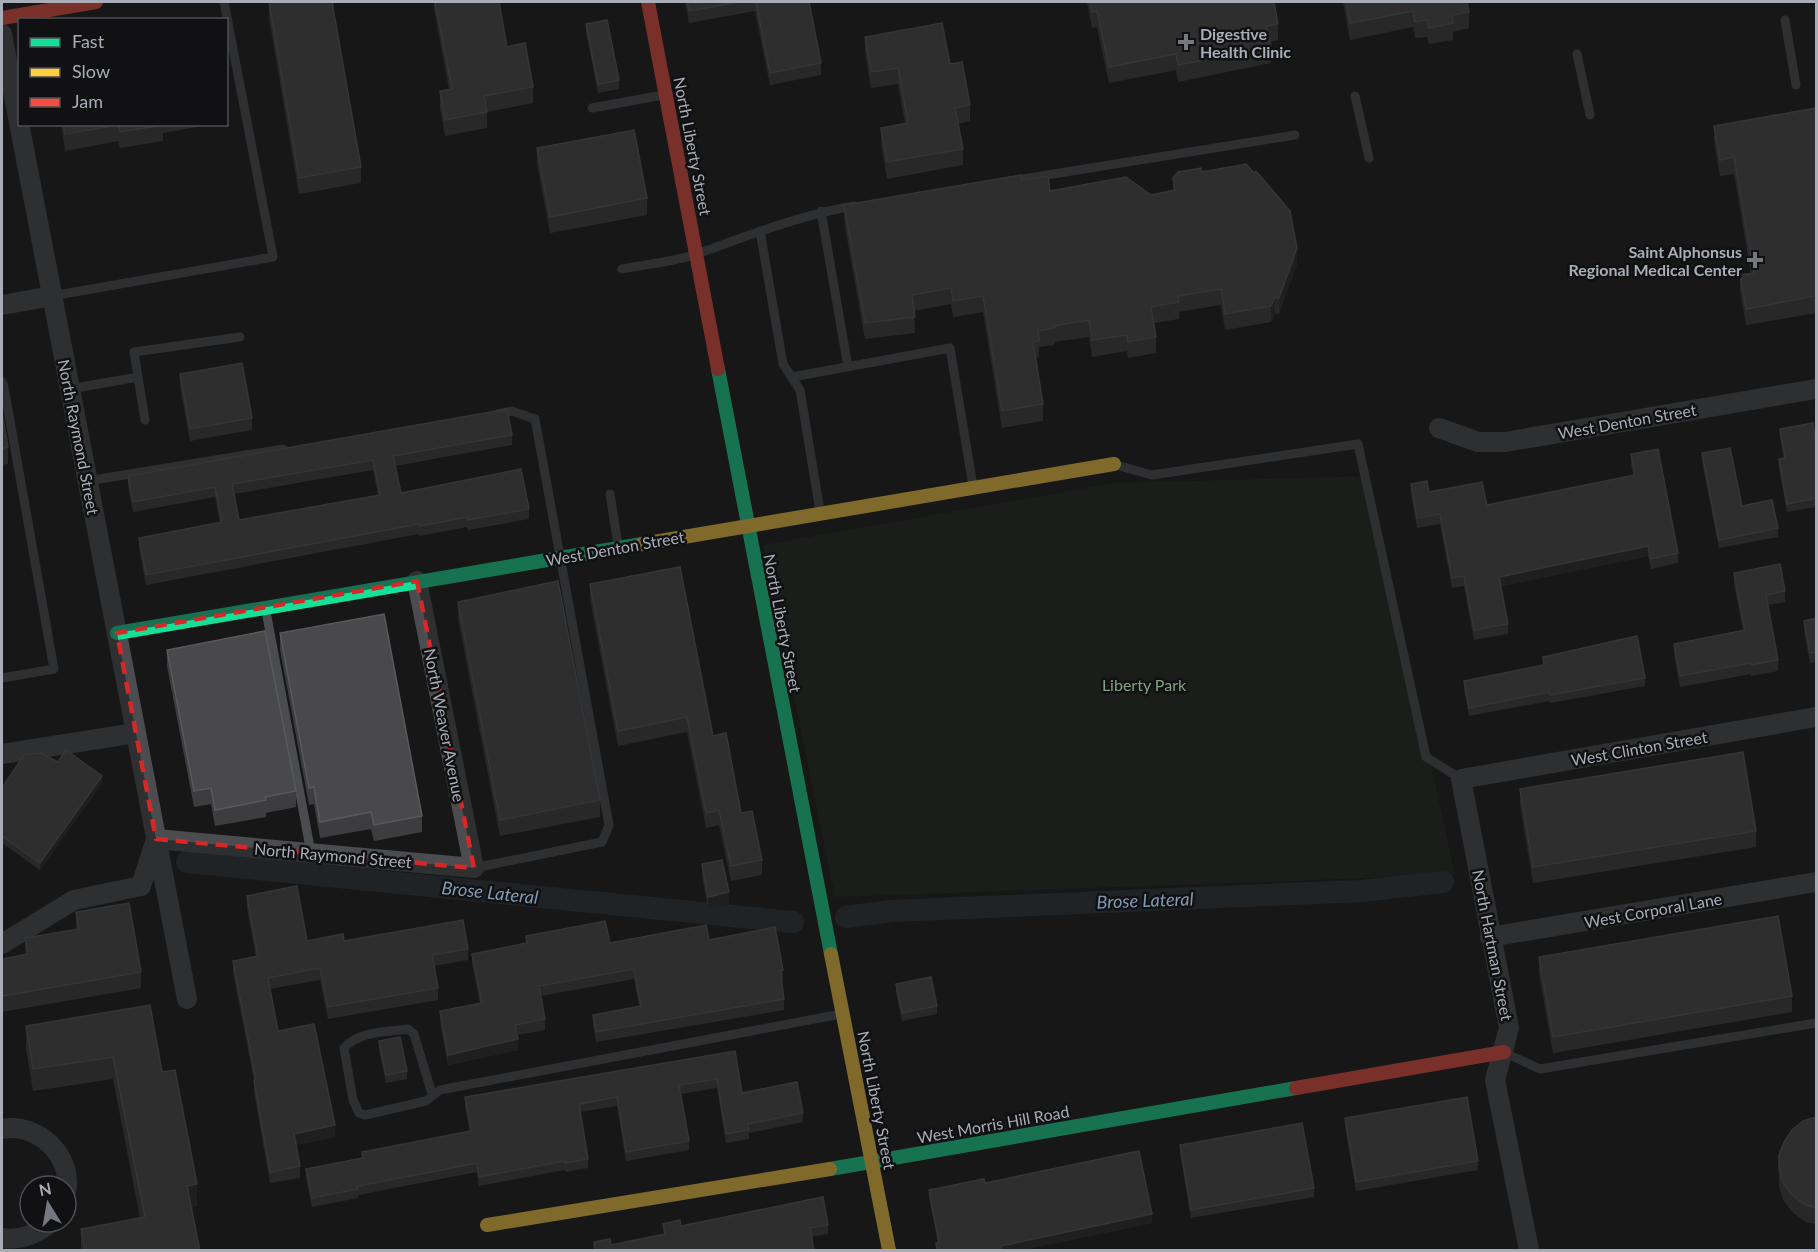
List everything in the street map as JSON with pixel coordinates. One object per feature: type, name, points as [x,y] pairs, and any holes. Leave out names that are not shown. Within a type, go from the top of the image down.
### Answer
[{"type":"street","points":[[2,18],[96,2]]},
{"type":"street","name":"North Liberty Street","points":[[648,2],[747,526],[889,1251]]},
{"type":"street","name":"North Raymond Street","points":[[2,34],[18,118]]},
{"type":"street","name":"North Raymond Street","points":[[20,126],[187,999]]},
{"type":"street","points":[[2,305],[52,296]]},
{"type":"street","name":"West Denton Street","points":[[1439,428],[1478,442],[1505,442],[1816,389]]},
{"type":"street","name":"West Denton Street","points":[[117,633],[1114,464]]},
{"type":"street","name":"North Weaver Avenue","points":[[417,581],[474,868]]},
{"type":"street","name":"West Clinton Street","points":[[1461,779],[1816,717]]},
{"type":"street","points":[[2,754],[136,733]]},
{"type":"street","name":"North Hartman Street","points":[[1461,779],[1509,1029],[1495,1080],[1529,1251]]},
{"type":"street","points":[[2,944],[74,900],[141,886],[156,840]]},
{"type":"street","name":"North Raymond Street","points":[[156,840],[474,868]]},
{"type":"street","name":"West Corporal Lane","points":[[1490,937],[1816,882]]},
{"type":"street","name":"West Morris Hill Road","points":[[486,1225],[872,1162],[1504,1052]]},
{"type":"street","points":[[2,1129],[27,1130],[44,1138],[57,1152],[65,1168],[65,1174]]},
{"type":"street","points":[[2,1238],[23,1238],[34,1234]]},
{"type":"lane","points":[[224,2],[227,18]]},
{"type":"lane","points":[[1785,20],[1796,85]]},
{"type":"lane","points":[[52,296],[273,257],[228,23]]},
{"type":"lane","points":[[1578,54],[1590,115]]},
{"type":"lane","points":[[592,108],[666,95]]},
{"type":"lane","points":[[1355,96],[1369,158]]},
{"type":"lane","points":[[994,183],[1295,135]]},
{"type":"lane","points":[[622,269],[697,254],[821,211],[867,204]]},
{"type":"lane","points":[[821,211],[848,367]]},
{"type":"lane","points":[[760,231],[783,364],[800,390],[821,513]]},
{"type":"lane","points":[[145,420],[134,352],[240,337]]},
{"type":"lane","points":[[792,377],[950,348],[973,487]]},
{"type":"lane","points":[[70,389],[138,377]]},
{"type":"lane","points":[[2,382],[54,669],[2,678]]},
{"type":"lane","points":[[474,868],[602,842],[609,825],[535,419],[512,411],[489,415]]},
{"type":"lane","points":[[1114,464],[1152,475],[1358,444],[1426,756],[1461,779]]},
{"type":"lane","points":[[87,481],[292,447]]},
{"type":"lane","points":[[610,494],[618,547]]},
{"type":"lane","points":[[265,607],[311,853]]},
{"type":"lane","points":[[432,1094],[414,1034],[408,1029],[362,1036],[350,1041],[344,1048],[353,1101],[359,1113],[365,1115],[426,1101],[440,1090],[844,1014]]},
{"type":"lane","points":[[1504,1052],[1540,1068],[1816,1023]]},
{"type":"highlighted area","points":[[417,581],[474,868],[156,839],[117,633]]},
{"type":"green space","name":"Liberty Park","points":[[1369,476],[1455,875],[835,897],[763,545],[1115,483]]},
{"type":"building","points":[[269,2],[332,2],[361,167],[299,178]]},
{"type":"building","points":[[435,2],[499,2],[507,47],[525,43],[533,87],[484,96],[487,112],[445,120],[440,91],[452,89]]},
{"type":"building","points":[[687,2],[739,2],[689,11]]},
{"type":"building","points":[[756,2],[809,2],[821,63],[770,73]]},
{"type":"building","name":"Digestive Health Clinic","points":[[1090,2],[1274,2],[1278,24],[1266,26],[1271,47],[1178,65],[1176,54],[1109,67],[1097,11],[1092,12]]},
{"type":"building","points":[[1346,2],[1467,2],[1469,12],[1452,15],[1453,23],[1429,28],[1427,20],[1415,22],[1413,11],[1350,23]]},
{"type":"building","points":[[607,20],[619,80],[598,84],[586,24]]},
{"type":"building","points":[[942,23],[950,64],[962,62],[970,105],[955,108],[963,149],[887,162],[881,128],[908,123],[898,68],[871,72],[865,37]]},
{"type":"building","points":[[1816,108],[1816,296],[1746,309],[1740,275],[1754,273],[1734,157],[1720,160],[1714,126]]},
{"type":"building","points":[[63,126],[112,126],[65,134]]},
{"type":"building","points":[[118,126],[157,126],[120,132]]},
{"type":"building","points":[[634,130],[647,198],[550,217],[537,148]]},
{"type":"building","points":[[1246,164],[1254,173],[1256,171],[1290,211],[1297,248],[1279,298],[1275,297],[1271,306],[1225,314],[1221,289],[1178,296],[1179,302],[1151,307],[1156,337],[1128,342],[1127,335],[1092,340],[1089,320],[1038,331],[1039,341],[1033,342],[1043,404],[1002,411],[983,296],[953,301],[951,288],[912,295],[915,317],[865,323],[844,205],[1021,175],[1022,180],[1048,176],[1050,191],[1126,177],[1151,195],[1175,190],[1173,178],[1178,172],[1201,168],[1202,172]]},
{"type":"building","points":[[242,363],[252,418],[190,429],[180,374]]},
{"type":"building","points":[[507,409],[512,435],[393,456],[401,493],[521,469],[529,509],[468,520],[467,517],[419,526],[419,524],[146,575],[139,538],[222,522],[215,487],[133,502],[128,476]],"holes":[[[373,460],[380,495],[239,520],[232,484]]]},
{"type":"building","points":[[2,413],[8,447],[2,449]]},
{"type":"building","points":[[1813,423],[1816,445],[1816,498],[1787,504],[1779,459],[1785,458],[1780,429]]},
{"type":"building","points":[[1730,448],[1742,506],[1772,500],[1778,528],[1719,540],[1702,453]]},
{"type":"building","points":[[1658,449],[1678,553],[1651,559],[1648,546],[1499,577],[1508,624],[1474,630],[1464,576],[1452,578],[1440,514],[1417,518],[1411,484],[1427,481],[1429,492],[1482,482],[1487,505],[1635,475],[1631,454]]},
{"type":"building","points":[[1780,564],[1785,591],[1766,595],[1778,660],[1680,676],[1674,644],[1745,630],[1734,573]]},
{"type":"building","points":[[680,567],[713,736],[726,733],[741,813],[752,811],[762,860],[731,866],[719,810],[706,813],[687,717],[618,731],[590,584]]},
{"type":"building","points":[[558,581],[600,800],[500,820],[458,602]]},
{"type":"building","points":[[384,614],[422,816],[374,825],[371,812],[320,822],[314,787],[309,788],[280,633]]},
{"type":"building","points":[[1816,618],[1816,652],[1810,653],[1804,621]]},
{"type":"building","points":[[265,631],[296,791],[265,797],[266,800],[215,810],[211,788],[194,791],[167,650]]},
{"type":"building","points":[[1637,636],[1645,678],[1550,695],[1549,692],[1469,708],[1464,681],[1544,665],[1543,657]]},
{"type":"building","points":[[66,750],[102,776],[40,863],[2,836],[2,788],[24,755],[41,753],[58,762]]},
{"type":"building","points":[[1743,752],[1756,831],[1533,867],[1520,789]]},
{"type":"building","points":[[722,860],[729,892],[708,897],[702,864]]},
{"type":"building","points":[[297,886],[307,941],[343,934],[344,941],[463,920],[468,949],[432,955],[438,988],[328,1007],[320,968],[268,978],[278,1031],[314,1024],[335,1125],[294,1134],[300,1166],[270,1172],[254,1080],[256,1080],[233,961],[258,956],[247,896]]},
{"type":"building","points":[[129,903],[141,972],[2,996],[2,959],[28,954],[25,938],[79,929],[76,912]]},
{"type":"building","points":[[1778,916],[1792,996],[1553,1037],[1539,957]]},
{"type":"building","points":[[605,921],[610,943],[706,925],[709,940],[775,927],[783,970],[780,971],[784,999],[596,1032],[593,1015],[641,1006],[634,969],[539,986],[545,1019],[515,1025],[518,1039],[448,1055],[440,1011],[482,1003],[472,954],[527,943],[526,936]]},
{"type":"building","points":[[931,977],[937,1006],[902,1013],[896,984]]},
{"type":"building","points":[[150,1005],[162,1072],[175,1070],[197,1184],[187,1186],[200,1251],[85,1251],[81,1229],[145,1217],[113,1057],[33,1069],[26,1026]]},
{"type":"building","points":[[400,1037],[407,1071],[386,1075],[379,1041]]},
{"type":"building","points":[[735,1051],[742,1093],[797,1082],[803,1113],[748,1124],[749,1130],[726,1134],[717,1079],[679,1085],[689,1141],[626,1152],[617,1097],[579,1104],[588,1159],[479,1177],[477,1163],[358,1186],[358,1189],[312,1198],[306,1169],[363,1158],[362,1152],[471,1131],[465,1097]]},
{"type":"building","points":[[1467,1097],[1478,1161],[1356,1182],[1345,1118]]},
{"type":"building","points":[[1816,1117],[1816,1208],[1806,1205],[1793,1196],[1783,1183],[1779,1169],[1779,1155],[1792,1130],[1803,1121]]},
{"type":"building","points":[[1302,1123],[1314,1188],[1191,1210],[1180,1145]]},
{"type":"building","points":[[1139,1151],[1152,1214],[1001,1246],[1002,1251],[937,1251],[936,1243],[939,1242],[929,1190],[984,1179],[985,1183]]},
{"type":"building","points":[[823,1197],[828,1225],[810,1228],[814,1251],[595,1251],[594,1242],[610,1239],[611,1245],[665,1234],[663,1224],[680,1220],[681,1226]]},
{"type":"waterway","name":"Brose Lateral","points":[[187,862],[793,922]]},
{"type":"waterway","name":"Brose Lateral","points":[[846,917],[892,911],[1361,891],[1443,882]]},
{"type":"traffic: fast","points":[[718,369],[831,954]]},
{"type":"traffic: fast","points":[[117,633],[642,544]]},
{"type":"traffic: fast","points":[[830,1169],[1296,1088]]},
{"type":"traffic: slow","points":[[642,544],[1114,464]]},
{"type":"traffic: slow","points":[[831,954],[889,1250]]},
{"type":"traffic: slow","points":[[487,1225],[830,1169]]},
{"type":"traffic: jam","points":[[2,18],[96,2]]},
{"type":"traffic: jam","points":[[648,2],[718,369]]},
{"type":"traffic: jam","points":[[1296,1088],[1504,1052]]},
{"type":"place","name":"Digestive Health Clinic","points":[[1186,42]]},
{"type":"place","name":"Saint Alphonsus Regional Medical Center","points":[[1755,260]]}]
